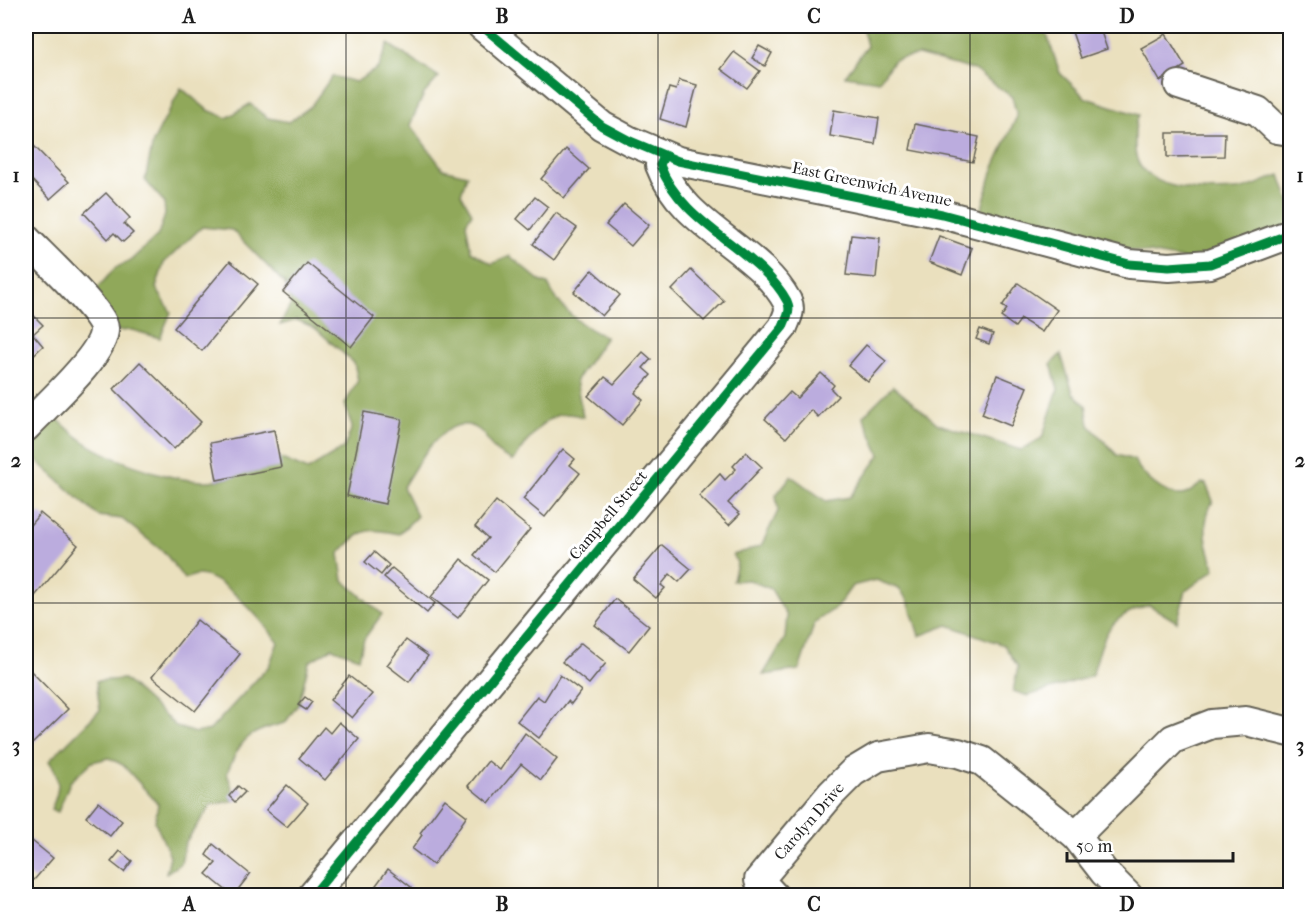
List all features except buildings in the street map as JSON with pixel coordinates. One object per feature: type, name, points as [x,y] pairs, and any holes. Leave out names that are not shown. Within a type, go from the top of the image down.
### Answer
[{"type":"street","name":"East Greenwich Avenue","points":[[482,26],[602,126],[664,156],[942,214],[1128,264],[1169,267],[1210,264],[1290,234]]},
{"type":"street","points":[[1179,85],[1258,111],[1277,129],[1290,131]]},
{"type":"street","name":"Campbell Street","points":[[312,896],[783,327],[789,313],[788,303],[762,271],[719,236],[670,189],[660,165],[664,156]]},
{"type":"street","points":[[26,239],[87,302],[101,319],[104,328],[96,352],[26,427]]},
{"type":"street","points":[[1076,836],[1173,739],[1212,724],[1246,722],[1290,732]]},
{"type":"street","name":"Carolyn Drive","points":[[767,888],[831,794],[853,772],[878,757],[929,748],[982,761],[1076,836],[1104,872],[1128,896]]},
{"type":"green space","points":[[862,26],[1044,26],[1060,73],[1086,98],[1139,115],[1135,146],[1138,161],[1146,173],[1158,181],[1173,186],[1222,191],[1253,186],[1280,175],[1290,204],[1290,234],[1209,264],[978,222],[992,172],[1017,116],[1012,97],[974,70],[918,55],[894,60],[879,81],[845,76],[867,46]]},
{"type":"green space","points":[[388,44],[439,77],[424,94],[410,125],[443,169],[467,175],[461,194],[472,213],[466,223],[471,251],[492,264],[510,256],[540,281],[548,284],[558,301],[572,316],[606,337],[576,380],[583,417],[570,414],[550,419],[534,433],[513,461],[495,450],[479,430],[467,425],[455,426],[444,432],[424,454],[403,487],[417,516],[399,534],[379,531],[365,532],[353,539],[339,554],[343,580],[382,614],[364,639],[359,658],[332,648],[309,662],[299,703],[285,723],[262,730],[247,738],[237,751],[227,773],[236,800],[211,805],[185,843],[181,863],[166,873],[170,856],[155,822],[158,804],[123,765],[109,758],[92,762],[70,782],[58,812],[51,809],[58,784],[56,773],[49,761],[100,710],[96,681],[124,679],[177,727],[195,733],[210,730],[269,666],[278,642],[263,623],[231,591],[208,577],[198,575],[184,579],[165,553],[122,519],[98,516],[26,451],[26,423],[44,406],[78,437],[106,454],[165,475],[202,481],[233,477],[277,457],[308,470],[344,448],[352,427],[345,404],[358,380],[354,363],[315,328],[297,320],[280,325],[291,304],[285,284],[232,230],[202,227],[164,263],[156,288],[171,312],[160,338],[132,330],[104,332],[86,301],[115,268],[130,261],[158,235],[165,215],[164,202],[145,180],[153,142],[181,88],[208,110],[227,118],[250,104],[268,118],[289,122],[311,106],[332,76],[356,82],[378,68]]},
{"type":"green space","points":[[1061,354],[1073,393],[1086,405],[1089,425],[1117,455],[1134,460],[1154,484],[1168,492],[1184,495],[1202,483],[1206,484],[1213,501],[1207,518],[1206,535],[1215,569],[1186,591],[1177,622],[1149,605],[1134,610],[1115,622],[1108,630],[1092,676],[1028,696],[1013,691],[1018,667],[1004,645],[948,625],[919,636],[908,600],[899,589],[876,580],[852,586],[837,607],[815,622],[799,670],[763,675],[785,638],[787,616],[771,589],[749,580],[733,581],[737,563],[733,555],[761,546],[778,511],[776,495],[791,476],[826,501],[850,497],[880,455],[863,416],[893,386],[938,424],[1021,450],[1042,438],[1058,389],[1051,364]]},
{"type":"cycle path","points":[[482,26],[602,126],[630,141],[678,161],[942,214],[1129,264],[1169,267],[1210,264],[1290,234]]},
{"type":"cycle path","points":[[312,896],[783,327],[789,308],[787,301],[758,266],[685,205],[671,186],[660,165],[664,156]]}]
